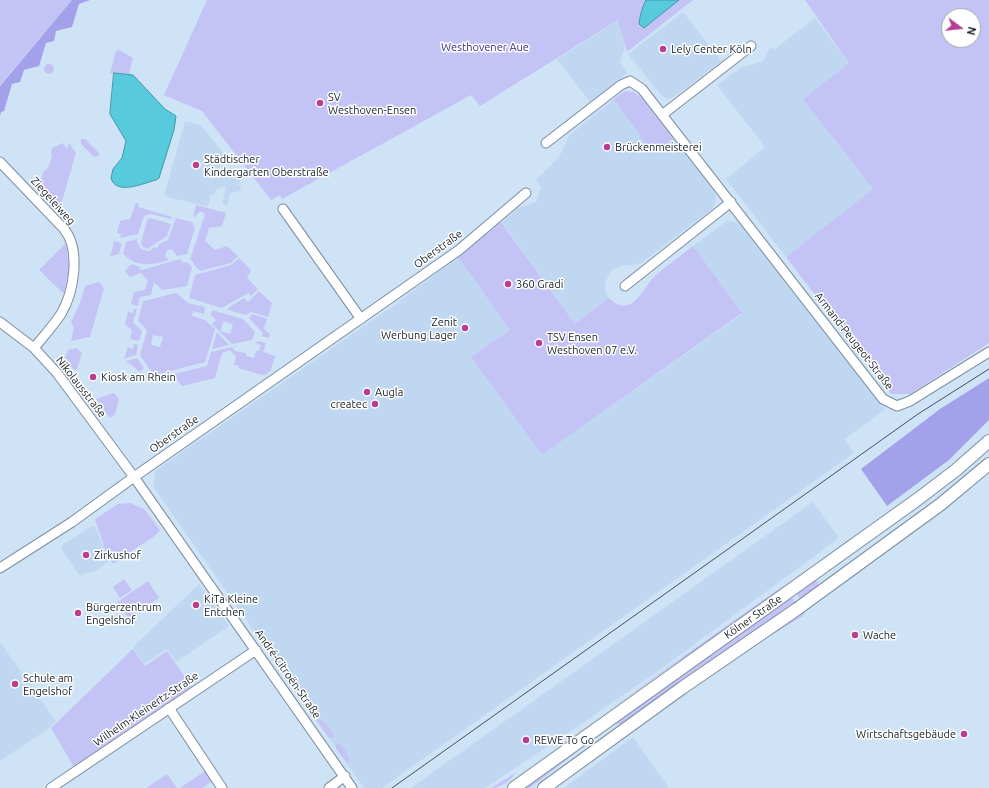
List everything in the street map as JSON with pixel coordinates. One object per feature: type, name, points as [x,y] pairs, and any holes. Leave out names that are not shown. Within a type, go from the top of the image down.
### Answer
[{"type":"main road","name":"Kölner Straße","points":[[514,788],[918,499],[956,470],[989,441]]},
{"type":"main road","name":"Kölner Straße","points":[[544,788],[605,742],[797,609],[941,504],[989,464]]},
{"type":"main road","points":[[596,729],[605,742]]},
{"type":"street","points":[[662,115],[751,46]]},
{"type":"street","name":"Armand-Peugeot-Straße","points":[[546,143],[621,86],[630,81],[642,88],[883,399],[896,406],[910,401],[989,352]]},
{"type":"street","name":"Ziegeleiweg","points":[[0,162],[67,232],[72,250],[73,269],[68,300],[58,317],[34,348]]},
{"type":"street","name":"Oberstraße","points":[[0,568],[72,522],[458,250],[526,193]]},
{"type":"street","points":[[625,286],[731,202]]},
{"type":"street","points":[[283,209],[361,319]]},
{"type":"street","name":"Nikolausstraße","points":[[0,322],[34,348],[57,373],[134,477]]},
{"type":"street","name":"André-Citroën-Straße","points":[[134,477],[352,788]]},
{"type":"street","name":"Wilhelm-Kleinertz-Straße","points":[[51,788],[256,650]]},
{"type":"street","points":[[169,708],[222,788]]},
{"type":"street","points":[[329,788],[345,776]]},
{"type":"shaded area","points":[[72,0],[90,0],[79,4],[72,27],[56,31],[54,41],[46,43],[39,66],[24,70],[20,82],[12,84],[4,111],[1,112],[0,116],[0,86]]},
{"type":"shaded area","points":[[646,0],[679,0],[644,28],[639,24],[641,12]]},
{"type":"shaded area","points":[[683,12],[721,61],[674,97],[667,99],[661,95],[628,54]]},
{"type":"shaded area","points":[[815,18],[849,63],[803,99],[873,189],[786,257],[726,179],[765,147],[717,85],[742,67],[762,62],[770,47],[775,49]]},
{"type":"shaded area","points":[[619,20],[625,47],[620,62],[627,73],[590,102],[557,59]]},
{"type":"shaded area","points":[[114,73],[133,75],[165,109],[176,116],[174,130],[159,178],[131,187],[118,186],[111,178],[113,169],[122,158],[126,141],[110,114]]},
{"type":"shaded area","points":[[614,99],[654,155],[674,139],[715,192],[716,201],[712,209],[643,262],[639,264],[621,266],[612,270],[605,282],[605,290],[609,298],[575,324],[502,222],[518,208],[536,202],[541,188],[536,180],[559,157],[570,135]]},
{"type":"shaded area","name":"Städtischer Kindergarten Oberstraße","points":[[185,121],[201,125],[224,154],[224,157],[219,156],[221,162],[218,172],[222,173],[231,170],[240,179],[240,191],[230,193],[227,206],[222,204],[226,187],[224,186],[216,189],[214,195],[211,195],[208,207],[164,196]]},
{"type":"shaded area","points":[[727,221],[740,225],[885,410],[844,439],[854,453],[382,788],[364,788],[154,488],[155,471],[393,306],[458,257],[510,330],[471,357],[542,455],[742,314],[693,246]]},
{"type":"shaded area","points":[[989,378],[989,420],[949,460],[887,506],[861,469],[940,409]]},
{"type":"shaded area","points":[[813,502],[839,538],[658,671],[485,788],[411,788]]},
{"type":"shaded area","name":"Zirkushof","points":[[95,526],[109,561],[96,571],[79,575],[61,548],[63,544]]},
{"type":"shaded area","name":"KiTa Kleine Entchen","points":[[199,584],[229,626],[176,662],[167,649],[144,664],[133,647]]},
{"type":"shaded area","name":"Schule am Engelshof","points":[[0,642],[56,721],[48,729],[0,761]]},
{"type":"shaded area","points":[[633,737],[669,788],[564,788],[619,747]]},
{"type":"green space","points":[[0,0],[72,0],[0,85]]},
{"type":"green space","name":"SV Westhoven-Ensen","points":[[207,0],[693,0],[627,52],[618,20],[480,106],[471,95],[282,199],[280,195],[271,200],[202,111],[164,95]]},
{"type":"green space","points":[[805,0],[989,0],[989,343],[910,394],[891,394],[786,257],[873,189],[803,99],[849,63]]},
{"type":"green space","points":[[119,50],[133,58],[129,74],[110,73],[116,51]]},
{"type":"green space","points":[[47,64],[51,64],[54,69],[51,74],[47,74],[44,71],[44,67]]},
{"type":"green space","points":[[625,91],[634,92],[641,97],[674,139],[654,155],[614,99]]},
{"type":"green space","points":[[81,139],[85,139],[99,153],[99,156],[94,157],[81,144]]},
{"type":"green space","points":[[63,143],[67,149],[69,143],[76,153],[62,201],[58,206],[54,207],[37,191],[44,171],[48,168],[52,157],[52,148]]},
{"type":"green space","points":[[136,203],[139,204],[138,207],[172,217],[172,219],[151,214],[144,216],[138,234],[120,238],[121,234],[117,233],[120,221],[130,219]]},
{"type":"green space","points":[[196,205],[226,213],[222,226],[209,228],[205,241],[215,250],[227,246],[238,256],[231,263],[200,271],[193,264],[194,263],[190,259],[205,214],[200,211],[195,217],[193,217]]},
{"type":"green space","points":[[150,218],[171,224],[167,236],[147,249],[143,247],[141,243],[147,220]]},
{"type":"green space","points":[[176,218],[192,222],[195,228],[187,254],[177,256],[172,249],[167,250],[165,256],[169,260],[145,264],[134,262],[123,254],[126,242],[137,239],[141,249],[148,251],[155,247],[157,249],[159,244],[168,240]]},
{"type":"green space","points":[[501,222],[575,324],[609,298],[617,304],[624,306],[631,304],[656,275],[693,246],[742,313],[542,455],[471,357],[510,330],[458,257]]},
{"type":"green space","points":[[114,241],[122,243],[119,254],[108,257],[111,254]]},
{"type":"green space","points":[[66,243],[69,268],[64,294],[39,270]]},
{"type":"green space","points":[[239,258],[251,270],[247,278],[258,289],[251,296],[248,293],[222,308],[189,298],[195,275],[231,265]]},
{"type":"green space","points":[[180,259],[184,263],[187,262],[192,267],[187,286],[162,290],[154,282],[151,295],[140,297],[138,306],[131,304],[134,292],[145,290],[148,281],[141,273],[130,277],[125,271],[131,264],[140,267],[139,269],[142,270]]},
{"type":"green space","points":[[99,282],[104,288],[90,337],[71,341],[74,328],[71,322],[80,303],[85,286]]},
{"type":"green space","points":[[259,291],[272,303],[268,317],[251,312],[246,315],[228,310],[228,308],[244,298],[248,302]]},
{"type":"green space","points":[[176,293],[188,303],[205,307],[204,314],[193,311],[192,316],[205,320],[215,329],[205,362],[159,374],[152,373],[140,355],[147,330],[138,321],[143,301]],"holes":[[[153,335],[163,337],[160,347],[151,345]]]},
{"type":"green space","points":[[134,309],[137,309],[133,322],[142,331],[139,341],[130,339],[132,330],[125,324],[128,312],[133,313]]},
{"type":"green space","points":[[212,310],[243,319],[255,332],[252,340],[232,344],[212,324],[216,320],[211,315]],"holes":[[[223,321],[233,324],[230,334],[221,331]]]},
{"type":"green space","points":[[252,314],[267,319],[264,329],[270,334],[269,338],[262,336],[263,333],[249,318]]},
{"type":"green space","points":[[217,332],[229,345],[212,349]]},
{"type":"green space","points":[[258,341],[266,343],[263,352],[275,356],[271,370],[267,374],[262,375],[238,368],[239,366],[234,365],[236,356],[230,350],[222,353],[215,378],[182,386],[176,379],[163,382],[162,377],[207,366],[211,352],[232,347],[235,351],[246,353],[246,356],[254,358],[256,351],[259,351],[261,345],[255,343]]},
{"type":"green space","points":[[134,344],[138,345],[136,355],[123,359],[128,347],[133,349]]},
{"type":"green space","points":[[76,348],[82,353],[77,369],[74,370],[65,358],[68,350]]},
{"type":"green space","points":[[137,358],[144,368],[140,372],[126,361]]},
{"type":"green space","points":[[114,393],[119,399],[115,414],[110,418],[96,399]]},
{"type":"green space","points":[[130,503],[144,509],[160,530],[156,535],[113,564],[107,555],[95,519],[118,504]]},
{"type":"green space","points":[[848,540],[850,542],[790,584],[789,583]]},
{"type":"green space","points":[[124,579],[132,590],[120,598],[113,587]]},
{"type":"green space","points":[[815,580],[818,582],[818,586],[800,599],[796,593]]},
{"type":"green space","points":[[148,581],[159,598],[128,618],[117,602]]},
{"type":"green space","points":[[783,586],[785,587],[706,645],[680,660],[606,711]]},
{"type":"green space","points":[[791,596],[795,602],[622,724],[617,724],[617,721]]},
{"type":"green space","points":[[804,612],[803,616],[765,639],[690,689],[776,628]]},
{"type":"green space","points":[[133,649],[145,666],[167,651],[192,687],[74,767],[51,728]]},
{"type":"green space","points":[[681,694],[683,696],[636,729],[635,727]]},
{"type":"green space","points":[[317,718],[325,723],[333,733],[333,737],[328,737],[316,720]]},
{"type":"green space","points":[[336,744],[340,744],[342,746],[348,756],[349,765],[336,749]]},
{"type":"green space","points":[[577,749],[578,751],[530,788],[526,788]]},
{"type":"green space","points":[[205,771],[212,781],[202,788],[180,788]]},
{"type":"green space","points":[[515,773],[505,784],[491,788]]},
{"type":"green space","points":[[167,774],[177,788],[146,788]]},
{"type":"tram line","points":[[392,788],[918,414],[989,369]]},
{"type":"place","name":"Lely Center Köln","points":[[663,49]]},
{"type":"place","name":"SV Westhoven-Ensen","points":[[320,103]]},
{"type":"place","name":"Brückenmeisterei","points":[[607,147]]},
{"type":"place","name":"Städtischer Kindergarten Oberstraße","points":[[196,165]]},
{"type":"place","name":"360 Gradi","points":[[508,284]]},
{"type":"place","name":"Zenit Werbung Lager","points":[[465,328]]},
{"type":"place","name":"TSV Ensen Westhoven 07 e.V.","points":[[539,343]]},
{"type":"place","name":"Kiosk am Rhein","points":[[93,377]]},
{"type":"place","name":"Augla","points":[[367,392]]},
{"type":"place","name":"createc","points":[[375,404]]},
{"type":"place","name":"Zirkushof","points":[[86,555]]},
{"type":"place","name":"KiTa Kleine Entchen","points":[[196,605]]},
{"type":"place","name":"Bürgerzentrum Engelshof","points":[[78,613]]},
{"type":"place","name":"Wache","points":[[855,635]]},
{"type":"place","name":"Schule am Engelshof","points":[[15,684]]},
{"type":"place","name":"Wirtschaftsgebäude","points":[[964,734]]},
{"type":"place","name":"REWE To Go","points":[[526,740]]},
{"type":"park label","name":"Westhovener Aue","points":[[485,47]]}]
